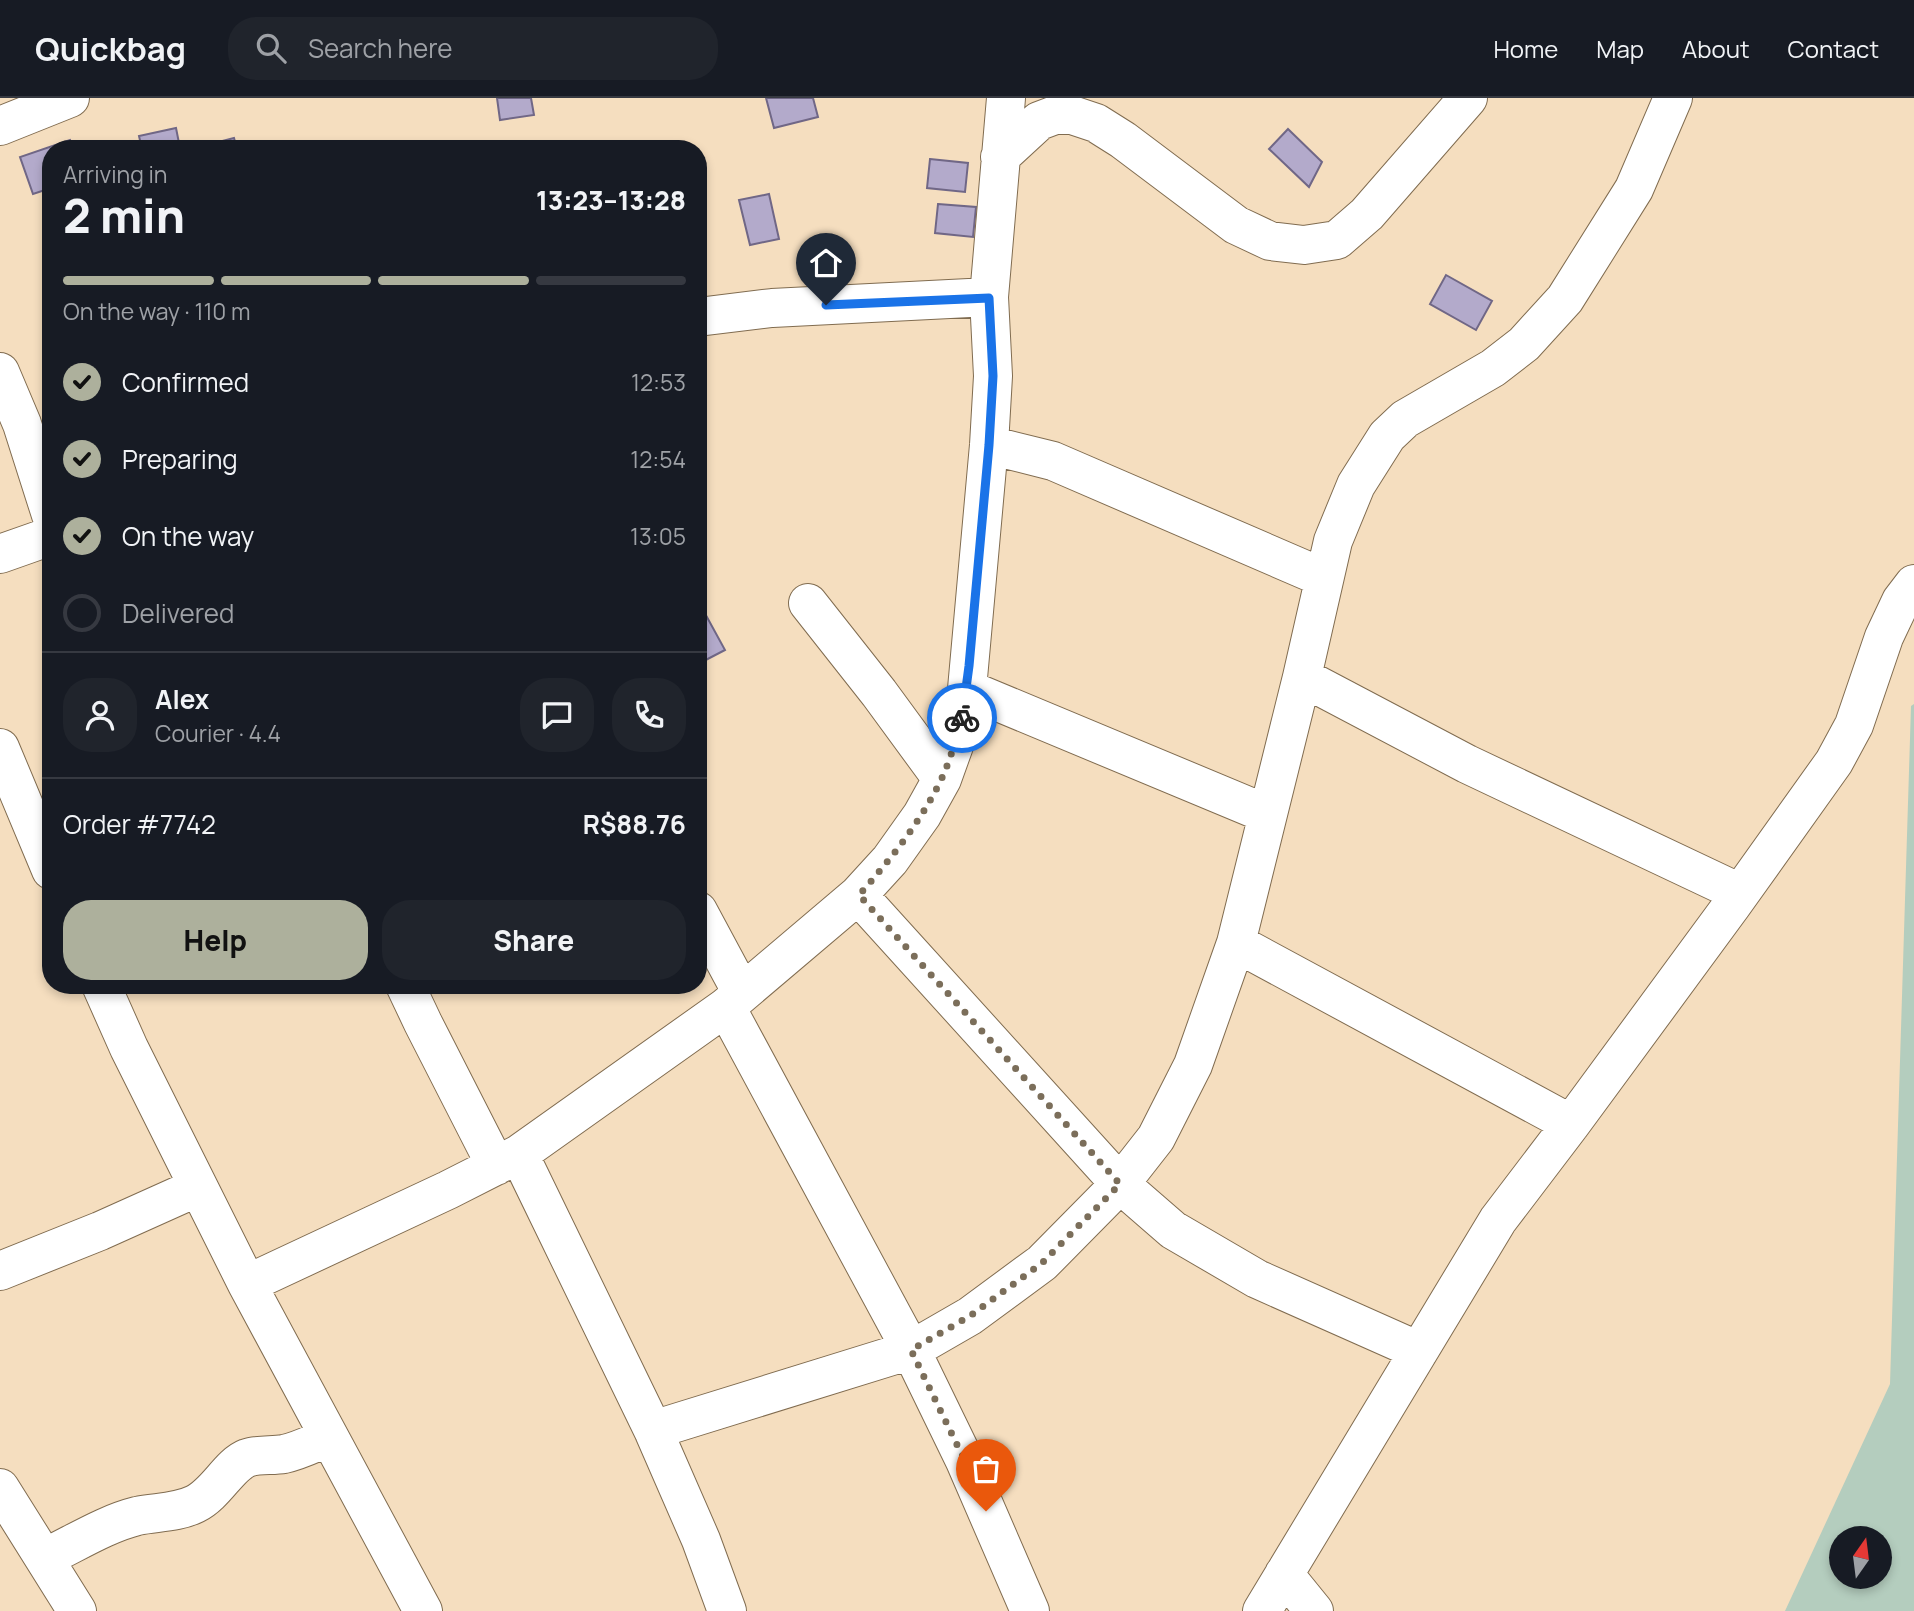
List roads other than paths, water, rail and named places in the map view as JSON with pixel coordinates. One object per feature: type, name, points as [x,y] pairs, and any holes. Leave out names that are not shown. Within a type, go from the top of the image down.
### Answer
[{"type":"street","points":[[0,126],[70,98]]},
{"type":"street","points":[[247,1284],[507,1160],[734,1000],[859,895],[898,849],[922,815],[942,779],[961,726],[967,689],[989,445],[993,376],[989,298],[1006,98]]},
{"type":"street","points":[[1000,157],[1039,121],[1055,115],[1072,115],[1096,123],[1123,140],[1236,225],[1270,241],[1304,245],[1337,240],[1367,214],[1468,98]]},
{"type":"street","points":[[653,1430],[911,1350],[970,1316],[1042,1263],[1120,1184],[1156,1138],[1193,1065],[1236,943],[1333,541],[1356,485],[1387,436],[1405,419],[1503,360],[1524,344],[1565,299],[1634,189],[1673,98]]},
{"type":"street","points":[[707,316],[772,308],[989,298]]},
{"type":"street","points":[[0,372],[22,424],[42,487]]},
{"type":"street","points":[[989,445],[1053,461],[1324,578]]},
{"type":"street","points":[[0,554],[42,539]]},
{"type":"street","points":[[1262,1611],[1498,1220],[1834,762],[1854,725],[1884,637],[1901,601],[1914,584]]},
{"type":"street","points":[[808,604],[942,779]]},
{"type":"street","points":[[1302,677],[1467,764],[1740,893]]},
{"type":"street","points":[[967,689],[1267,814]]},
{"type":"street","points":[[0,748],[42,848]]},
{"type":"street","points":[[859,895],[1120,1184],[1173,1230],[1257,1279],[1419,1351]]},
{"type":"street","points":[[707,933],[734,1000],[965,1461],[1030,1611]]},
{"type":"street","points":[[1236,943],[1571,1124]]},
{"type":"street","points":[[105,994],[128,1048],[247,1284],[423,1611]]},
{"type":"street","points":[[409,994],[423,1023],[507,1160],[653,1430],[701,1540],[727,1611]]},
{"type":"street","points":[[0,1271],[100,1231],[198,1187]]},
{"type":"street","points":[[44,1558],[136,1516],[185,1509],[203,1500],[245,1459],[285,1454],[329,1437]]},
{"type":"street","points":[[0,1488],[77,1611]]},
{"type":"street","points":[[1284,1574],[1314,1611]]}]
